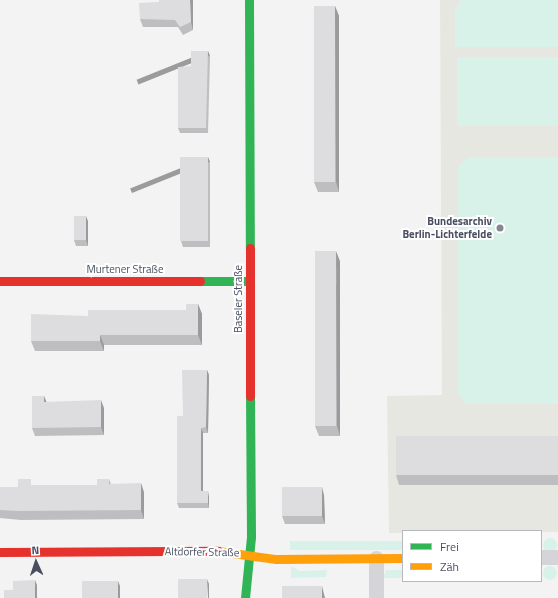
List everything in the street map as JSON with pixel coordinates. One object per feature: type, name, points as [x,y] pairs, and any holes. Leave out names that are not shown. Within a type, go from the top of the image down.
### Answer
[{"type":"street","name":"Baseler Straße","points":[[245,598],[249,553],[250,281],[248,0]]},
{"type":"street","name":"Murtener Straße","points":[[0,281],[250,281]]},
{"type":"street","name":"Altdorfer Straße","points":[[0,552],[249,553],[276,559],[402,558]]},
{"type":"street","points":[[542,557],[558,557]]},
{"type":"street","points":[[376,558],[376,598]]},
{"type":"shaded area","name":"Bundesarchiv Berlin-Lichterfelde","points":[[440,0],[558,0],[558,532],[542,532],[542,530],[402,530],[402,533],[389,533],[387,396],[442,395]]},
{"type":"green space","points":[[461,0],[558,0],[558,47],[455,47],[455,10]]},
{"type":"green space","points":[[457,57],[558,57],[558,126],[457,126]]},
{"type":"green space","points":[[468,157],[558,157],[558,404],[465,404],[458,394],[458,167]]},
{"type":"green space","points":[[550,538],[555,540],[557,545],[555,550],[550,552],[545,550],[543,545],[545,540]]},
{"type":"green space","points":[[290,541],[402,541],[402,550],[290,550]]},
{"type":"green space","points":[[291,566],[300,571],[327,570],[326,577],[291,578]]},
{"type":"green space","points":[[550,566],[555,568],[557,573],[555,578],[550,580],[545,578],[543,573],[545,568]]},
{"type":"green space","points":[[386,570],[402,570],[402,578],[383,578]]},
{"type":"building","points":[[159,0],[190,0],[191,22],[180,27],[175,20],[140,19],[139,3],[159,2]]},
{"type":"building","points":[[314,6],[335,6],[335,182],[314,182]]},
{"type":"building","points":[[191,51],[208,51],[206,128],[178,128],[178,67],[191,66]]},
{"type":"building","points":[[180,157],[208,157],[208,241],[180,241]]},
{"type":"building","points":[[74,216],[86,216],[86,240],[74,240]]},
{"type":"building","points":[[315,251],[336,251],[336,426],[315,426]]},
{"type":"building","points":[[186,304],[198,304],[198,335],[100,335],[100,341],[31,341],[31,314],[88,316],[88,310],[186,310]]},
{"type":"building","points":[[182,370],[207,370],[206,427],[201,428],[201,491],[208,491],[208,503],[177,503],[177,416],[183,416]]},
{"type":"building","points":[[32,396],[44,396],[44,402],[101,400],[101,427],[32,428]]},
{"type":"building","points":[[396,436],[558,436],[558,475],[396,475]]},
{"type":"building","points":[[18,479],[31,479],[31,485],[97,485],[97,479],[109,479],[109,484],[141,483],[141,510],[0,510],[0,487],[18,487]]},
{"type":"building","points":[[282,487],[322,487],[322,516],[282,516]]},
{"type":"building","points":[[178,579],[207,579],[207,598],[178,598]]},
{"type":"building","points":[[35,580],[35,598],[4,598],[4,590],[13,590],[13,581]]},
{"type":"building","points":[[82,581],[118,581],[118,598],[82,598]]},
{"type":"building","points":[[282,586],[322,586],[322,598],[282,598]]},
{"type":"traffic: fast","points":[[249,0],[250,248]]},
{"type":"traffic: fast","points":[[200,281],[250,281]]},
{"type":"traffic: fast","points":[[245,598],[251,537],[250,396]]},
{"type":"traffic: slow","points":[[218,551],[276,559],[402,558]]},
{"type":"traffic: jam","points":[[250,248],[250,396]]},
{"type":"traffic: jam","points":[[0,281],[200,281]]},
{"type":"traffic: jam","points":[[0,552],[218,551]]},
{"type":"place","name":"Bundesarchiv Berlin-Lichterfelde","points":[[500,228]]}]
